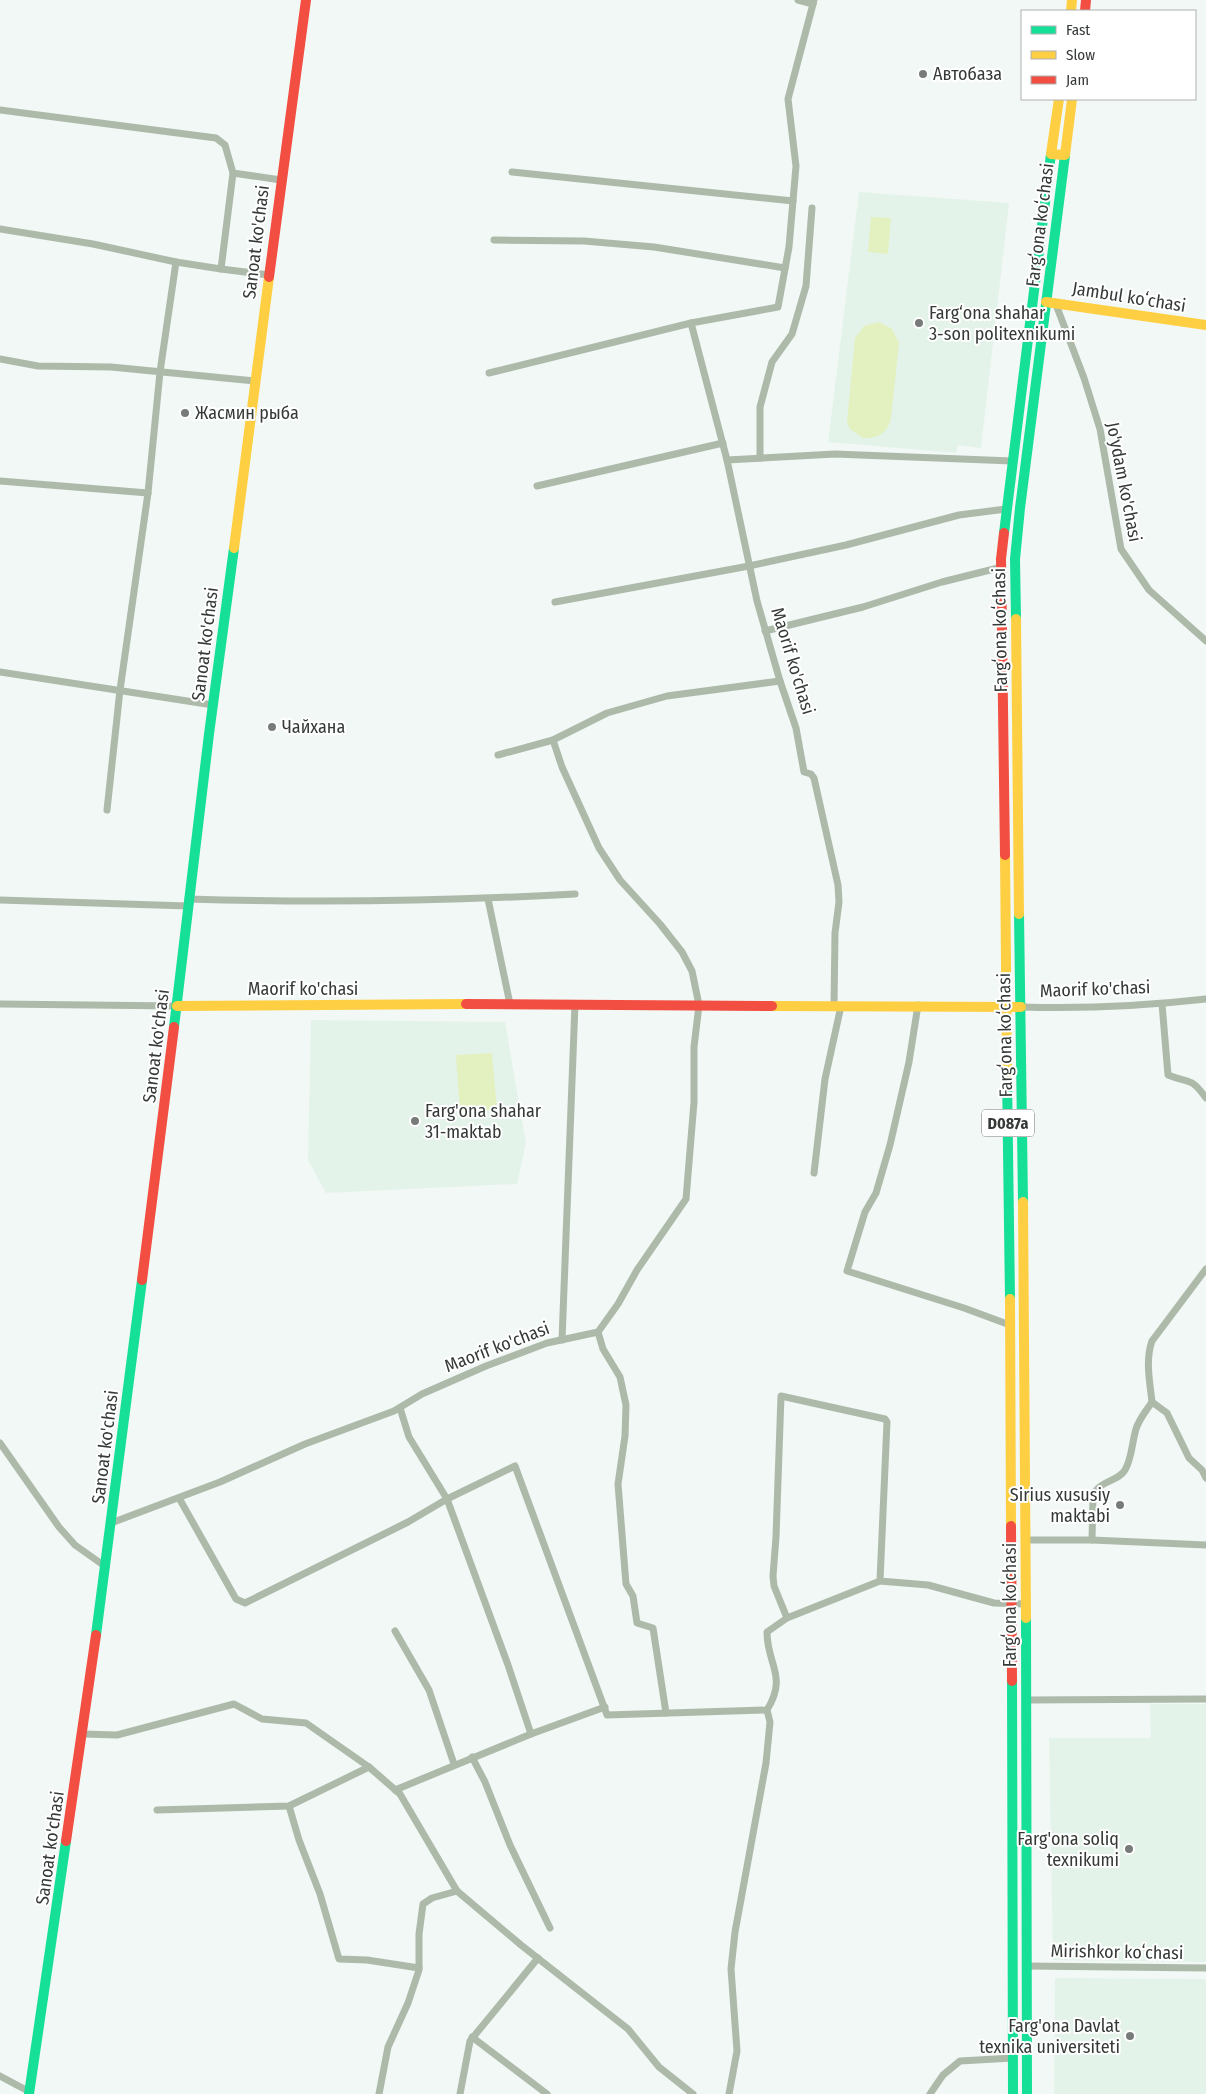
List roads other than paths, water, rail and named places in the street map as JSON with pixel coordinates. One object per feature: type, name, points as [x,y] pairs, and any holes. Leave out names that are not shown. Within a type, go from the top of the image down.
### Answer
[{"type":"main road","name":"Sanoat ko'chasi","points":[[30,2093],[106,1567],[178,1006],[188,902],[213,705],[268,275],[306,0]]},
{"type":"main road","name":"Fargʻona koʻchasi","points":[[1012,2094],[1013,1603],[1002,567],[1006,509],[1058,100]]},
{"type":"main road","name":"Fargʻona koʻchasi","points":[[1027,2094],[1026,1540],[1015,559],[1051,302],[1072,100]]},
{"type":"main road","points":[[1051,154],[1065,155]]},
{"type":"main road","name":"Jambul koʻchasi","points":[[1051,302],[1206,325]]},
{"type":"main road","name":"Maorif ko'chasi","points":[[178,1006],[576,1004],[1021,1007]]},
{"type":"main road","points":[[1013,1913],[1026,1913]]},
{"type":"street","points":[[489,373],[691,323],[778,307],[785,268],[796,166],[788,99],[813,2],[798,0]]},
{"type":"street","points":[[0,110],[216,138],[225,144],[233,173],[221,269]]},
{"type":"street","points":[[512,172],[646,184],[793,201]]},
{"type":"street","points":[[233,173],[281,180]]},
{"type":"street","points":[[760,458],[760,407],[772,362],[792,334],[806,286],[812,208]]},
{"type":"street","points":[[0,229],[93,244],[176,262],[268,275]]},
{"type":"street","points":[[494,240],[584,241],[644,246],[785,268]]},
{"type":"street","points":[[107,810],[120,690],[148,493],[160,372],[176,262]]},
{"type":"street","name":"Jo'ydam ko'chasi","points":[[1051,302],[1084,378],[1100,428],[1121,549],[1149,590],[1206,640]]},
{"type":"street","name":"Maorif ko'chasi","points":[[691,323],[723,443],[765,631],[796,728],[804,772],[811,774],[814,778],[838,885],[839,902],[835,933],[838,1006]]},
{"type":"street","points":[[0,359],[38,366],[112,367],[255,382]]},
{"type":"street","points":[[537,486],[723,443]]},
{"type":"street","points":[[727,460],[835,454],[1012,461]]},
{"type":"street","points":[[0,481],[148,493]]},
{"type":"street","points":[[555,602],[749,566],[846,545],[959,515],[1006,509]]},
{"type":"street","points":[[765,631],[863,607],[942,582],[1002,567]]},
{"type":"street","points":[[0,672],[213,705]]},
{"type":"street","points":[[498,755],[553,740],[607,712],[667,696],[780,681]]},
{"type":"street","points":[[553,740],[562,767],[599,848],[620,880],[660,924],[682,952],[692,971],[699,1005],[694,1047],[694,1102],[686,1199],[637,1270],[618,1304],[598,1332],[603,1349],[620,1376],[626,1405],[625,1436],[618,1484],[626,1584],[633,1596],[637,1623],[653,1628],[666,1713]]},
{"type":"street","points":[[0,900],[188,902],[488,899],[575,894]]},
{"type":"street","points":[[488,899],[510,1004]]},
{"type":"street","name":"Maorif ko'chasi","points":[[1021,1007],[1078,1008],[1162,1004],[1206,999]]},
{"type":"street","points":[[0,1004],[178,1006]]},
{"type":"street","points":[[562,1340],[576,1004]]},
{"type":"street","points":[[1162,1004],[1168,1075],[1196,1084],[1206,1098]]},
{"type":"street","points":[[918,1005],[909,1062],[890,1145],[876,1193],[865,1212],[847,1271],[964,1308],[1010,1325]]},
{"type":"street","points":[[814,1173],[825,1079],[838,1006]]},
{"type":"street","points":[[1092,1540],[1093,1496],[1095,1490],[1123,1473],[1128,1464],[1140,1420],[1152,1402],[1149,1377],[1152,1341],[1206,1269]]},
{"type":"street","name":"Maorif ko'chasi","points":[[111,1523],[220,1482],[305,1444],[400,1408],[422,1394],[486,1366],[547,1343],[598,1332]]},
{"type":"street","points":[[787,1618],[774,1586],[773,1576],[781,1396],[885,1419],[888,1422],[880,1581]]},
{"type":"street","points":[[1152,1402],[1167,1413],[1189,1458],[1202,1470],[1206,1478]]},
{"type":"street","points":[[400,1408],[409,1437],[447,1499],[508,1664],[531,1734]]},
{"type":"street","points":[[0,1443],[59,1527],[75,1545],[106,1567]]},
{"type":"street","points":[[179,1498],[236,1599],[245,1603],[408,1522],[447,1499],[515,1466],[607,1715],[767,1710]]},
{"type":"street","points":[[1026,1540],[1092,1540],[1205,1546]]},
{"type":"street","points":[[729,2094],[737,2051],[736,2013],[731,1969],[735,1932],[766,1763],[770,1722],[767,1710],[774,1698],[778,1682],[767,1641],[767,1632],[787,1618],[880,1581],[928,1585],[986,1602],[1026,1604]]},
{"type":"street","points":[[395,1631],[429,1690],[454,1764]]},
{"type":"street","points":[[1027,1700],[1206,1699]]},
{"type":"street","points":[[83,1734],[117,1735],[234,1704],[262,1719],[306,1723],[369,1767],[395,1790],[416,1818],[457,1891],[628,2029],[659,2067],[693,2094]]},
{"type":"street","points":[[395,1790],[454,1764],[605,1707]]},
{"type":"street","points":[[472,1757],[486,1782],[510,1845],[550,1928]]},
{"type":"street","points":[[157,1810],[288,1806],[369,1767]]},
{"type":"street","points":[[288,1806],[320,1894],[339,1959],[367,1960],[419,1968]]},
{"type":"street","points":[[379,2094],[388,2047],[408,2003],[419,1968],[419,1934],[423,1904],[432,1898],[457,1891]]},
{"type":"street","points":[[460,2094],[472,2037],[538,1958]]},
{"type":"street","name":"Mirishkor koʻchasi","points":[[1027,1966],[1206,1968]]},
{"type":"street","points":[[472,2037],[547,2094]]},
{"type":"street","points":[[930,2094],[943,2075],[960,2061],[1013,2058]]},
{"type":"street","points":[[1,2076],[30,2093]]},
{"type":"place","name":"Автобаза","points":[[923,74]]},
{"type":"place","name":"Farg‘ona shahar 3-son politexnikumi","points":[[919,323]]},
{"type":"place","name":"Жасмин рыба","points":[[185,413]]},
{"type":"place","name":"Чайхана","points":[[272,727]]},
{"type":"place","name":"Farg'ona shahar 31-maktab","points":[[415,1121]]},
{"type":"place","name":"Sirius xususiy maktabi","points":[[1120,1505]]},
{"type":"place","name":"Farg'ona soliq texnikumi","points":[[1129,1849]]},
{"type":"place","name":"Farg'ona Davlat texnika universiteti","points":[[1130,2036]]}]
